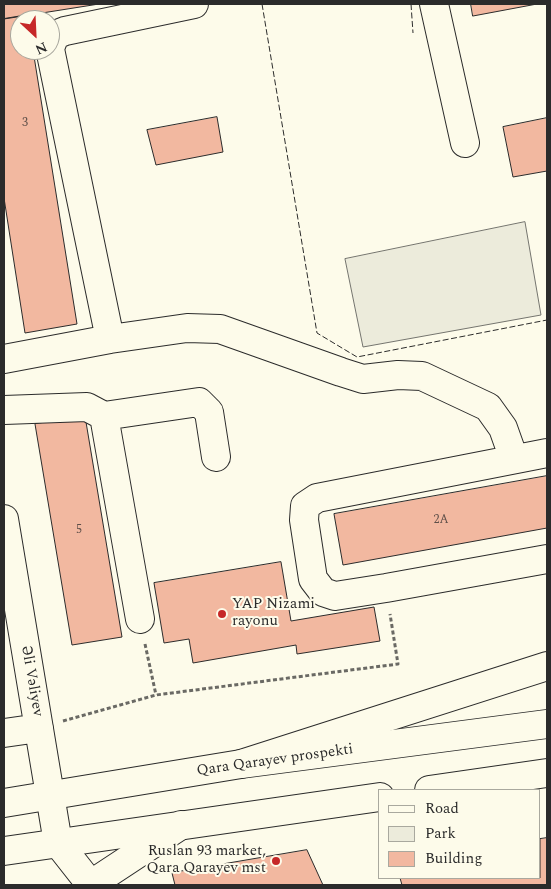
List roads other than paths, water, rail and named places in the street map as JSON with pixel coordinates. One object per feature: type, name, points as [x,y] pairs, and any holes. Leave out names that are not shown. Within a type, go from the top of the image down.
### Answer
[{"type":"main road","points":[[60,33],[194,4]]},
{"type":"main road","points":[[434,4],[465,143]]},
{"type":"main road","points":[[52,60],[110,339]]},
{"type":"main road","points":[[4,359],[110,339],[187,328],[220,329],[363,379],[398,375],[422,376],[488,407],[503,428],[514,458]]},
{"type":"main road","points":[[4,410],[86,406],[104,416],[200,402],[209,412],[216,457]]},
{"type":"main road","points":[[104,416],[140,619]]},
{"type":"main road","points":[[547,453],[317,498],[305,506],[304,520],[313,579],[323,592],[335,596],[547,559]]},
{"type":"main road","name":"Əli Vəliyev","points":[[4,519],[58,842]]},
{"type":"main road","points":[[241,764],[547,666]]},
{"type":"main road","name":"Qara Qarayev prospekti","points":[[4,803],[241,764],[547,724]]},
{"type":"main road","points":[[4,733],[39,728]]},
{"type":"main road","points":[[436,789],[547,773]]},
{"type":"main road","points":[[4,851],[378,797]]},
{"type":"main road","points":[[58,842],[90,885],[181,825]]},
{"type":"place","name":"YAP Nizami rayonu","points":[[222,614]]},
{"type":"place","name":"Ruslan 93 market, Qara Qarayev mst","points":[[276,861]]}]
